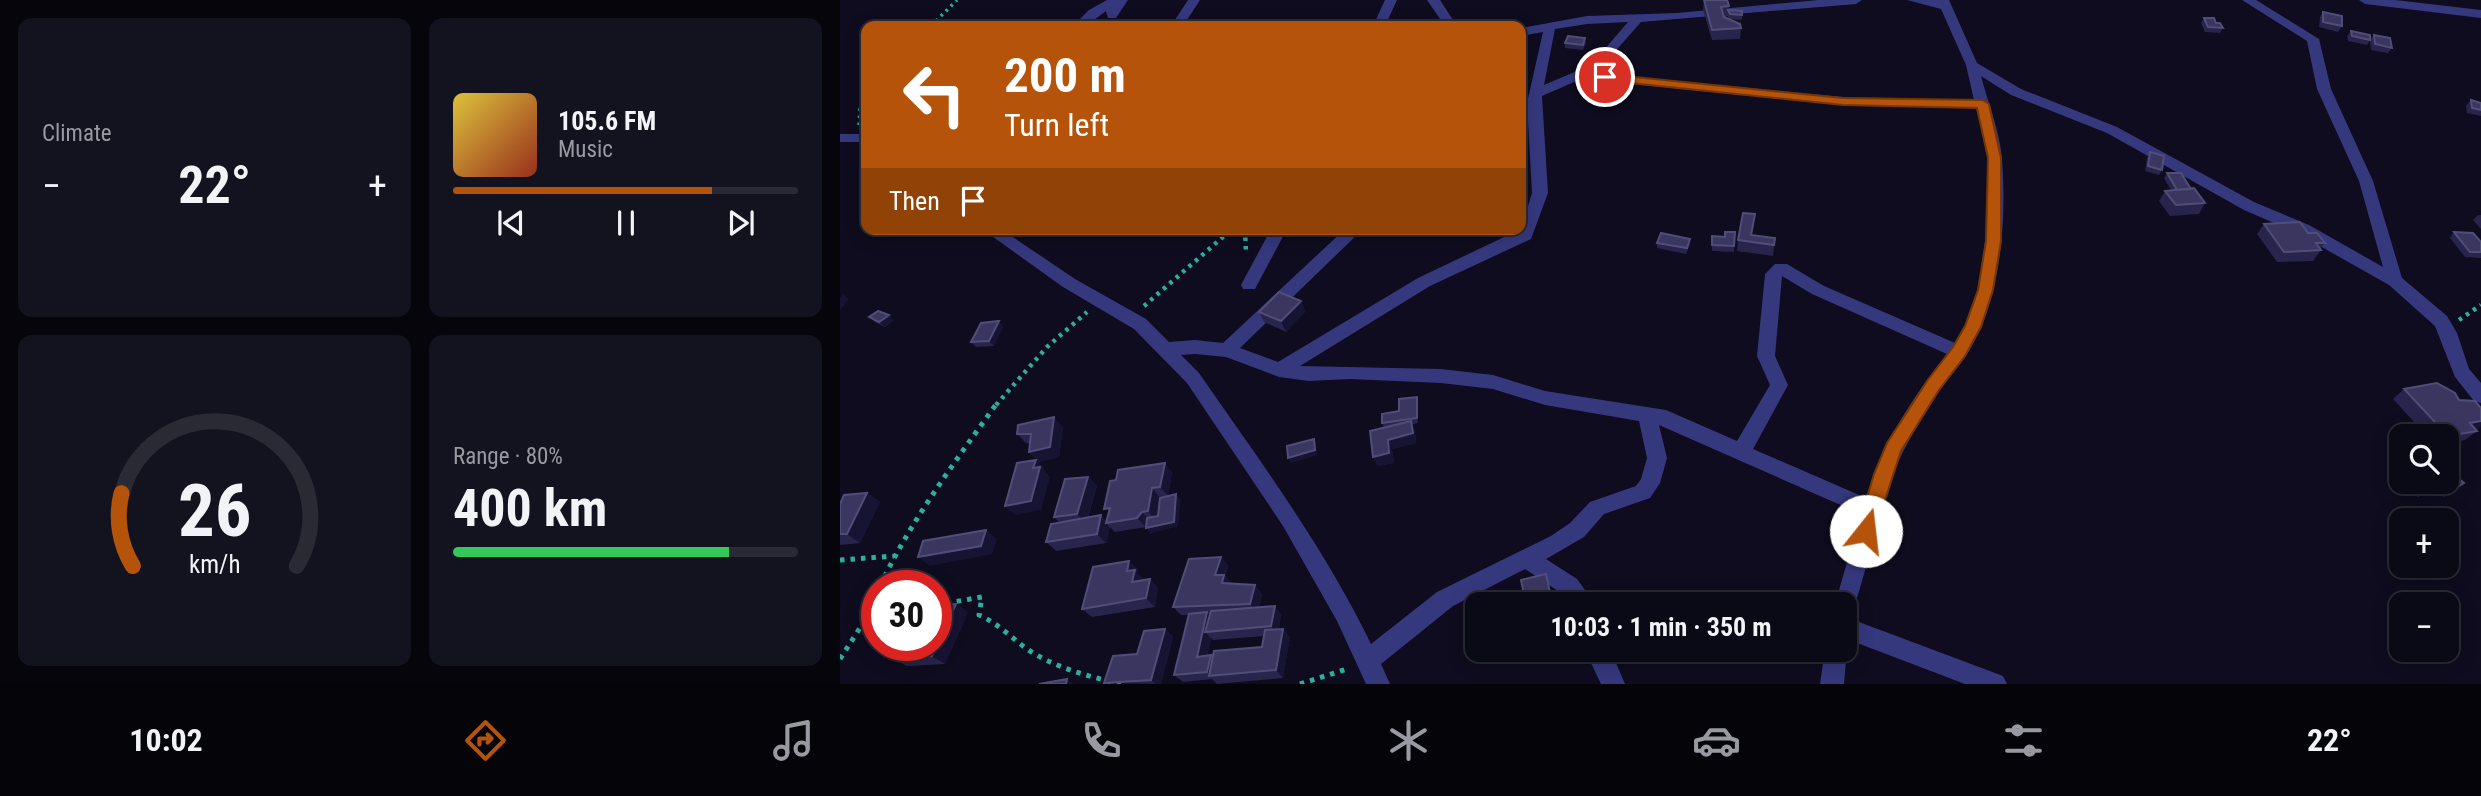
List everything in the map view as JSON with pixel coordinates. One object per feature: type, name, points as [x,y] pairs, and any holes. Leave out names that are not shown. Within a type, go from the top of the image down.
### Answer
[{"type":"street","points":[[1084,21],[1111,3],[1112,15],[1122,0]]},
{"type":"street","points":[[1180,21],[1194,0]]},
{"type":"street","points":[[1381,21],[1391,0]]},
{"type":"street","points":[[1433,0],[1449,21]]},
{"type":"street","points":[[1526,31],[1587,20],[1688,16],[1856,0]]},
{"type":"street","points":[[1849,592],[1894,448],[1973,327],[1986,290],[1993,241],[1995,158],[1972,65],[1944,3],[1913,0]]},
{"type":"street","points":[[2248,0],[2313,39],[2324,89],[2366,181],[2395,281]]},
{"type":"street","points":[[2365,0],[2481,13]]},
{"type":"street","points":[[1535,94],[1597,68],[1639,18]]},
{"type":"street","points":[[1526,232],[1540,192],[1534,103],[1550,26]]},
{"type":"street","points":[[1972,65],[2016,92],[2132,140],[2249,206],[2303,229],[2395,281],[2428,307],[2448,333],[2457,363],[2481,396]]},
{"type":"street","points":[[1526,74],[1541,70]]},
{"type":"street","points":[[1580,75],[1843,102],[1983,104]]},
{"type":"street","points":[[840,138],[861,138]]},
{"type":"street","points":[[1005,235],[1100,301],[1140,324],[1193,378],[1290,520],[1345,614],[1378,684]]},
{"type":"street","points":[[1248,285],[1276,235]]},
{"type":"street","points":[[1227,350],[1349,235]]},
{"type":"street","points":[[1279,370],[1424,282],[1525,235]]},
{"type":"street","points":[[1742,451],[1779,385],[1766,356],[1773,274],[1781,268],[1818,290],[1959,352]]},
{"type":"street","points":[[1165,349],[1195,347],[1227,350],[1279,370],[1309,374],[1350,372],[1493,382],[1545,398],[1647,413],[1742,451],[1817,488],[1873,510]]},
{"type":"street","points":[[1367,661],[1445,599],[1558,543],[1577,530],[1597,508],[1643,492],[1650,483],[1657,458],[1647,413]]},
{"type":"street","points":[[1525,558],[1574,592]]},
{"type":"street","points":[[1857,632],[1995,684]]},
{"type":"street","points":[[1602,662],[1614,684]]},
{"type":"street","points":[[1832,684],[1835,662]]},
{"type":"path","points":[[936,21],[957,0]]},
{"type":"path","points":[[1130,319],[1225,235]]},
{"type":"path","points":[[887,570],[937,487],[1004,393],[1047,347],[1100,301]]},
{"type":"path","points":[[2448,333],[2457,321],[2481,305]]},
{"type":"path","points":[[840,560],[894,556]]},
{"type":"path","points":[[952,602],[982,597],[979,615],[996,621],[1030,652],[1074,673],[1121,684]]},
{"type":"path","points":[[840,659],[861,626]]},
{"type":"path","points":[[1300,684],[1367,661]]},
{"type":"building","points":[[1704,0],[1727,0],[1729,6],[1721,7],[1724,17],[1740,24],[1741,28],[1712,30]]},
{"type":"building","points":[[1728,10],[1742,11],[1742,15],[1730,14]]},
{"type":"building","points":[[2323,12],[2342,16],[2342,26],[2323,22]]},
{"type":"building","points":[[2204,18],[2214,18],[2223,28],[2208,27]]},
{"type":"building","points":[[2351,31],[2370,35],[2370,40],[2352,36]]},
{"type":"building","points":[[2374,35],[2390,38],[2392,48],[2375,44]]},
{"type":"building","points":[[1568,36],[1585,38],[1583,45],[1565,43]]},
{"type":"building","points":[[2471,100],[2481,103],[2481,110],[2472,108]]},
{"type":"building","points":[[2150,152],[2164,156],[2162,170],[2148,166]]},
{"type":"building","points":[[2167,173],[2181,173],[2191,189],[2177,190]]},
{"type":"building","points":[[2194,188],[2205,203],[2176,205],[2165,191]]},
{"type":"building","points":[[1743,213],[1755,214],[1751,235],[1775,238],[1774,245],[1738,240]]},
{"type":"building","points":[[2300,222],[2308,233],[2317,233],[2325,243],[2316,243],[2321,250],[2284,252],[2264,224]]},
{"type":"building","points":[[1725,232],[1735,232],[1734,246],[1712,245],[1712,236],[1725,237]]},
{"type":"building","points":[[2454,232],[2473,233],[2481,242],[2481,252],[2470,252]]},
{"type":"building","points":[[1661,233],[1690,239],[1687,248],[1657,243]]},
{"type":"building","points":[[1279,292],[1301,301],[1281,321],[1259,312]]},
{"type":"building","points":[[878,311],[889,315],[879,322],[869,317]]},
{"type":"building","points":[[999,321],[989,341],[971,342],[981,323]]},
{"type":"building","points":[[2437,383],[2455,393],[2459,400],[2475,401],[2481,408],[2481,421],[2470,423],[2477,431],[2459,434],[2459,424],[2437,424],[2404,389]]},
{"type":"building","points":[[1417,397],[1417,418],[1382,423],[1382,414],[1399,411],[1399,399]]},
{"type":"building","points":[[1054,417],[1050,447],[1029,452],[1031,434],[1017,434],[1018,425]]},
{"type":"building","points":[[1411,421],[1413,433],[1388,440],[1389,453],[1373,457],[1370,431]]},
{"type":"building","points":[[1314,439],[1315,450],[1288,458],[1287,446]]},
{"type":"building","points":[[1036,460],[1033,468],[1040,467],[1031,501],[1005,506],[1017,463]]},
{"type":"building","points":[[1165,463],[1160,487],[1152,488],[1148,511],[1142,512],[1137,518],[1106,523],[1110,508],[1104,509],[1110,481],[1116,480],[1118,470]]},
{"type":"building","points":[[1088,477],[1077,514],[1054,517],[1065,479]]},
{"type":"building","points":[[867,493],[847,534],[840,534],[840,504],[844,495]]},
{"type":"building","points":[[1176,494],[1174,522],[1146,528],[1147,518],[1158,516],[1160,498]]},
{"type":"building","points":[[1101,515],[1097,534],[1046,542],[1051,524]]},
{"type":"building","points":[[986,530],[981,546],[918,557],[923,541]]},
{"type":"building","points":[[1221,557],[1215,575],[1224,575],[1222,583],[1255,585],[1250,604],[1173,607],[1189,559]]},
{"type":"building","points":[[1129,561],[1127,571],[1135,570],[1132,582],[1150,579],[1146,598],[1082,609],[1093,567]]},
{"type":"building","points":[[1546,574],[1550,592],[1524,592],[1521,580]]},
{"type":"building","points":[[1275,606],[1271,626],[1205,632],[1211,611]]},
{"type":"building","points":[[1207,612],[1197,657],[1211,655],[1207,672],[1174,675],[1189,614]]},
{"type":"building","points":[[1165,629],[1151,680],[1104,683],[1113,656],[1137,654],[1144,631]]},
{"type":"building","points":[[1283,629],[1276,670],[1209,676],[1214,651],[1262,647],[1265,630]]},
{"type":"building","points":[[1067,679],[1066,684],[1039,684]]},
{"type":"route","points":[[1605,77],[1843,102],[1983,104],[1995,158],[1993,241],[1986,290],[1973,327],[1959,352],[1933,385],[1894,448],[1883,474],[1866,531]]}]
